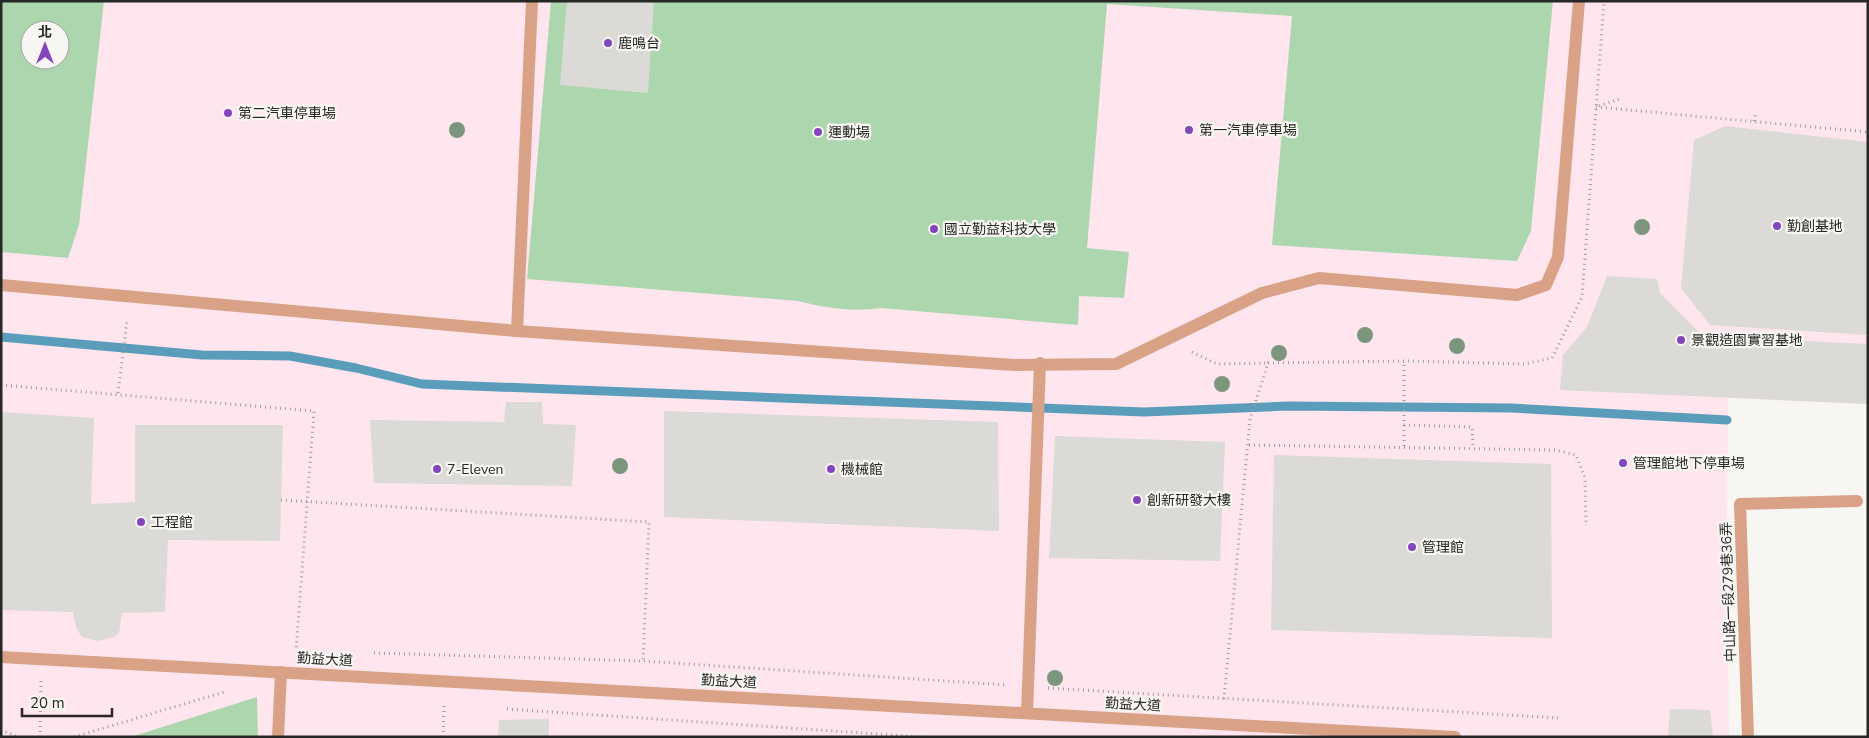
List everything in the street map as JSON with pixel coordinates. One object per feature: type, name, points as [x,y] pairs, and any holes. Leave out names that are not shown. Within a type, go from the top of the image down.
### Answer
[{"type":"lane","points":[[517,331],[532,1]]},
{"type":"lane","points":[[1,285],[517,331],[1014,365],[1040,363],[1116,364],[1262,293],[1319,278],[1517,295],[1546,285],[1558,257],[1579,1]]},
{"type":"lane","points":[[1027,713],[1040,363]]},
{"type":"lane","name":"中山路一段279巷36弄","points":[[1748,737],[1740,504],[1857,501]]},
{"type":"lane","name":"勤益大道","points":[[1,657],[1455,737]]},
{"type":"lane","points":[[278,737],[281,672]]},
{"type":"path","points":[[1192,352],[1217,364],[1404,361],[1524,364],[1552,358],[1582,297],[1604,1]]},
{"type":"path","points":[[1596,107],[1620,99]]},
{"type":"path","points":[[1596,107],[1868,132]]},
{"type":"path","points":[[1754,122],[1756,112]]},
{"type":"path","points":[[118,393],[127,321]]},
{"type":"path","points":[[1404,361],[1404,446]]},
{"type":"path","points":[[1224,699],[1250,419],[1262,388],[1268,363]]},
{"type":"path","points":[[1,385],[118,393],[314,411],[296,651]]},
{"type":"path","points":[[1404,425],[1472,427],[1472,446]]},
{"type":"path","points":[[1249,444],[1472,446],[1555,450],[1576,455],[1585,478],[1586,526]]},
{"type":"path","points":[[281,500],[649,522],[643,661]]},
{"type":"path","points":[[286,651],[306,651]]},
{"type":"path","points":[[365,653],[643,661],[1224,699],[1559,718]]},
{"type":"path","points":[[40,737],[41,678]]},
{"type":"path","points":[[74,737],[231,690]]},
{"type":"path","points":[[442,737],[444,705]]},
{"type":"path","points":[[1,730],[18,737]]},
{"type":"shaded area","name":"國立勤益科技大學","points":[[1,1],[1868,1],[1868,404],[1728,398],[1729,737],[1,737]]},
{"type":"green space","points":[[1,1],[104,1],[79,225],[68,258],[1,252]]},
{"type":"green space","name":"運動場","points":[[551,1],[1553,1],[1531,231],[1517,261],[1272,245],[1292,16],[1107,4],[1087,248],[1129,252],[1124,298],[1079,296],[1078,325],[881,308],[839,309],[798,301],[527,279]]},
{"type":"green space","points":[[257,697],[258,737],[131,737]]},
{"type":"building","name":"鹿鳴台","points":[[567,1],[654,1],[648,93],[560,85]]},
{"type":"building","name":"勤創基地","points":[[1725,126],[1868,142],[1868,335],[1710,325],[1681,288],[1694,140]]},
{"type":"building","name":"景觀造園實習基地","points":[[1607,276],[1657,279],[1660,293],[1703,336],[1868,344],[1868,404],[1560,390],[1563,355],[1587,327]]},
{"type":"building","points":[[506,402],[542,402],[543,424],[576,425],[572,486],[374,483],[370,420],[504,422]]},
{"type":"building","name":"機械館","points":[[664,411],[998,422],[999,531],[664,517]]},
{"type":"building","name":"工程館","points":[[1,412],[94,418],[91,504],[135,502],[135,425],[283,425],[280,541],[168,540],[165,612],[122,613],[119,633],[114,637],[97,641],[82,637],[76,628],[73,612],[1,610]]},
{"type":"building","name":"創新研發大樓","points":[[1055,436],[1225,442],[1220,561],[1049,558]]},
{"type":"building","name":"管理館","points":[[1274,455],[1551,464],[1552,638],[1271,630]]},
{"type":"building","points":[[1670,709],[1710,710],[1713,737],[1668,737]]},
{"type":"building","points":[[549,719],[549,737],[498,737],[499,720]]},
{"type":"waterway","points":[[1,337],[202,355],[290,356],[356,368],[422,384],[1144,412],[1288,406],[1511,408],[1727,420]]},
{"type":"place","name":"鹿鳴台","points":[[608,43]]},
{"type":"place","name":"第二汽車停車場","points":[[228,113]]},
{"type":"place","name":"第一汽車停車場","points":[[1189,130]]},
{"type":"place","name":"運動場","points":[[818,132]]},
{"type":"place","name":"勤創基地","points":[[1777,226]]},
{"type":"place","name":"國立勤益科技大學","points":[[934,229]]},
{"type":"place","name":"景觀造園實習基地","points":[[1681,340]]},
{"type":"place","name":"管理館地下停車場","points":[[1623,463]]},
{"type":"place","name":"7-Eleven","points":[[437,469]]},
{"type":"place","name":"機械館","points":[[831,469]]},
{"type":"place","name":"創新研發大樓","points":[[1137,500]]},
{"type":"place","name":"工程館","points":[[141,522]]},
{"type":"place","name":"管理館","points":[[1412,547]]}]
